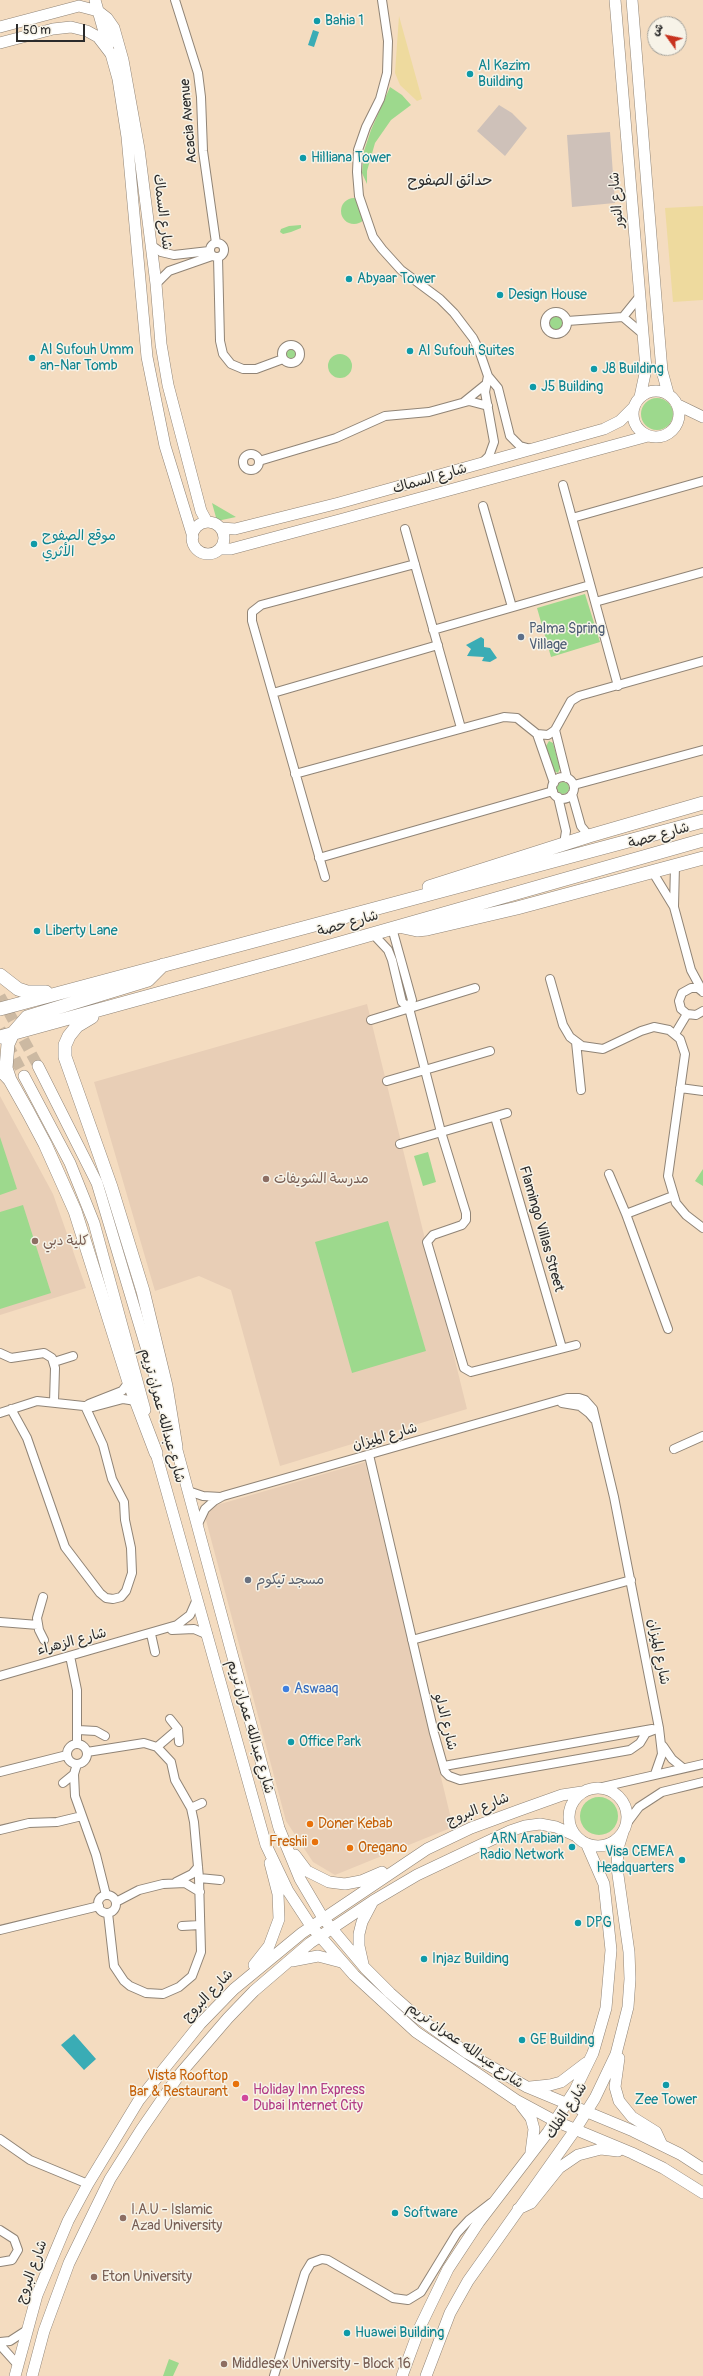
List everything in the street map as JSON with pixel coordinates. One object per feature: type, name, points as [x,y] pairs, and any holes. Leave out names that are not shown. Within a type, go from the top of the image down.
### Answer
[{"type":"main road","points":[[392,905],[407,894],[589,836],[703,803]]},
{"type":"main road","name":"شارع حصة","points":[[0,1009],[163,964],[506,875],[703,821]]},
{"type":"main road","name":"شارع حصة","points":[[0,1037],[373,934],[703,840]]},
{"type":"main road","points":[[396,927],[417,930],[427,929],[516,908],[703,858]]},
{"type":"main road","points":[[10,1080],[6,1056],[13,1033],[27,1017],[148,980],[163,964]]},
{"type":"main road","points":[[0,975],[9,984],[28,992],[69,990]]},
{"type":"main road","points":[[112,1007],[77,1026],[69,1036],[65,1045],[65,1057],[111,1187],[143,1291],[166,1386],[176,1447]]},
{"type":"main road","points":[[0,1069],[10,1080],[46,1144],[75,1211],[129,1382],[156,1452]]},
{"type":"street","points":[[66,9],[78,0]]},
{"type":"street","name":"Acacia Avenue","points":[[175,0],[198,73],[203,151],[216,243],[224,249],[222,254],[213,254]]},
{"type":"street","points":[[382,0],[388,41],[387,73],[380,99],[366,127],[358,150],[357,172],[359,196],[373,237],[382,249],[401,270],[440,299],[463,324],[479,350],[488,376],[498,388],[510,436],[520,446],[533,449]]},
{"type":"street","name":"شارع النور","points":[[615,0],[643,334],[645,379],[640,397]]},
{"type":"street","points":[[632,0],[661,356],[668,393],[678,405],[703,417]]},
{"type":"street","points":[[0,27],[66,9],[97,5],[111,54]]},
{"type":"street","name":"شارع السماك","points":[[97,5],[114,28],[123,60],[139,149],[156,284],[161,344],[168,385],[201,511],[207,522],[218,525],[221,528],[235,529],[339,503],[604,429],[620,421],[634,408]]},
{"type":"street","name":"شارع السماك","points":[[0,43],[52,29],[71,27],[87,31],[98,37],[111,54],[118,79],[127,137],[146,357],[165,446],[195,547],[204,554],[216,552],[220,549],[231,549],[648,436]]},
{"type":"street","points":[[619,43],[622,42],[628,44],[633,78],[639,86]]},
{"type":"street","points":[[216,243],[211,245],[220,341],[223,354],[231,364],[243,369],[256,368],[283,359]]},
{"type":"street","points":[[151,244],[161,252],[174,255],[213,254]]},
{"type":"street","points":[[156,284],[169,271],[213,254]]},
{"type":"street","points":[[623,317],[640,296]]},
{"type":"street","points":[[567,321],[623,317],[643,334]]},
{"type":"street","points":[[478,465],[490,456],[494,442],[485,385],[488,376]]},
{"type":"street","points":[[464,402],[485,385]]},
{"type":"street","points":[[668,393],[654,390],[640,397],[634,408],[634,421],[642,432],[648,436],[656,438],[670,433],[679,420],[678,405]]},
{"type":"street","points":[[259,461],[336,438],[385,416],[429,412],[464,402],[476,401],[488,406]]},
{"type":"street","points":[[572,518],[703,481]]},
{"type":"street","points":[[564,485],[618,686]]},
{"type":"street","points":[[339,503],[342,519]]},
{"type":"street","points":[[483,506],[512,607]]},
{"type":"street","points":[[193,537],[197,527],[207,522]]},
{"type":"street","points":[[220,549],[224,539],[221,528]]},
{"type":"street","points":[[405,529],[460,728]]},
{"type":"street","points":[[325,877],[252,620],[254,609],[261,605],[415,564]]},
{"type":"street","points":[[595,602],[703,572]]},
{"type":"street","points":[[433,630],[590,585]]},
{"type":"street","points":[[273,693],[438,645]]},
{"type":"street","points":[[537,734],[548,735],[555,730],[568,705],[575,698],[703,662]]},
{"type":"street","points":[[295,774],[508,716],[521,720],[537,734],[555,790],[566,831],[564,844]]},
{"type":"street","points":[[555,730],[568,778],[574,785]]},
{"type":"street","points":[[574,785],[703,750]]},
{"type":"street","points":[[319,858],[555,790],[561,777],[568,778]]},
{"type":"street","points":[[574,785],[572,794],[581,826],[589,836]]},
{"type":"street","points":[[555,790],[564,798],[572,794]]},
{"type":"street","points":[[674,907],[675,865]]},
{"type":"street","points":[[652,871],[674,907],[692,970],[703,992]]},
{"type":"street","points":[[396,927],[396,959]]},
{"type":"street","points":[[373,934],[396,959],[412,1000],[409,1008],[441,1132],[466,1213],[466,1220],[459,1226],[433,1235],[427,1242],[464,1368],[472,1372],[576,1345]]},
{"type":"street","points":[[692,970],[679,1001],[681,1009],[687,1014],[696,1015],[703,1011]]},
{"type":"street","points":[[550,979],[563,1025],[576,1042],[589,1048],[603,1049],[641,1031],[654,1027],[662,1027],[675,1034],[680,1039],[685,1054],[668,1176],[673,1196],[686,1215],[703,1228]]},
{"type":"street","points":[[370,1020],[475,988]]},
{"type":"street","points":[[684,991],[691,988],[698,988],[703,992]]},
{"type":"street","points":[[675,1034],[687,1014]]},
{"type":"street","points":[[576,1042],[581,1090]]},
{"type":"street","points":[[387,1081],[490,1051]]},
{"type":"street","name":"شارع عبدالله عمران تريم","points":[[38,1066],[97,1183],[176,1447],[196,1526],[279,1828],[300,1879],[323,1918],[365,1968],[390,1994],[436,2031],[486,2065],[527,2087],[662,2145],[703,2169]]},
{"type":"street","name":"شارع عبدالله عمران تريم","points":[[24,1076],[70,1163],[94,1223],[156,1452],[266,1844],[288,1891],[319,1936],[342,1962],[404,2023],[516,2100],[555,2121],[632,2153],[663,2168],[703,2193]]},
{"type":"street","points":[[680,1088],[703,1091]]},
{"type":"street","points":[[400,1144],[507,1113]]},
{"type":"street","name":"Flamingo Villas Street","points":[[496,1116],[562,1348]]},
{"type":"street","points":[[609,1174],[626,1214],[668,1329]]},
{"type":"street","points":[[626,1214],[673,1196]]},
{"type":"street","points":[[0,1353],[11,1358],[44,1353],[54,1362],[54,1402]]},
{"type":"street","points":[[54,1362],[73,1356]]},
{"type":"street","points":[[86,1406],[122,1391],[129,1382]]},
{"type":"street","name":"شارع الميزان","points":[[188,1491],[211,1497],[223,1496],[573,1397],[585,1400],[593,1409],[614,1497],[631,1580],[656,1728],[662,1746],[660,1761],[655,1774]]},
{"type":"street","points":[[0,1413],[33,1402],[54,1402],[95,1407],[123,1399],[136,1401]]},
{"type":"street","points":[[11,1409],[27,1438],[65,1548],[100,1593],[106,1598],[113,1599],[121,1597],[130,1585],[132,1573],[131,1548],[125,1520],[123,1498],[112,1478],[104,1445],[86,1406]]},
{"type":"street","points":[[674,1449],[703,1436]]},
{"type":"street","name":"شارع الدلو","points":[[369,1455],[434,1733],[444,1766],[449,1776],[460,1780],[630,1750],[656,1728]]},
{"type":"street","name":"شارع الميزان","points":[[196,1526],[205,1509],[214,1501],[223,1496]]},
{"type":"street","points":[[412,1640],[631,1580]]},
{"type":"street","points":[[43,1597],[38,1611],[38,1625],[44,1640]]},
{"type":"street","name":"شارع الزهراء","points":[[151,1634],[184,1621],[195,1607],[197,1599]]},
{"type":"street","points":[[0,1622],[38,1625]]},
{"type":"street","name":"شارع الزهراء","points":[[0,1676],[151,1634],[186,1628],[208,1634]]},
{"type":"street","points":[[151,1634],[155,1652]]},
{"type":"street","points":[[70,1656],[77,1690],[77,1744]]},
{"type":"street","points":[[170,1719],[178,1728],[179,1742]]},
{"type":"street","points":[[157,1747],[178,1728]]},
{"type":"street","points":[[444,1766],[656,1728]]},
{"type":"street","points":[[78,1730],[96,1731],[105,1736]]},
{"type":"street","points":[[87,1752],[138,1743],[157,1747],[171,1762],[177,1786],[191,1808],[198,1867],[201,1952],[192,1976],[172,1991],[146,1993],[124,1981],[114,1966],[108,1912]]},
{"type":"street","points":[[77,1764],[70,1761],[67,1755],[70,1746],[77,1744],[83,1746],[87,1752]]},
{"type":"street","points":[[662,1746],[672,1759],[683,1768]]},
{"type":"street","points":[[87,1752],[83,1761],[77,1764],[74,1774],[75,1796],[96,1855],[106,1895]]},
{"type":"street","points":[[0,1772],[36,1758],[67,1755]]},
{"type":"street","points":[[703,1764],[582,1792],[575,1798],[568,1816],[574,1835],[587,1845],[597,1847],[607,1845],[616,1840],[639,1807],[662,1792],[703,1782]]},
{"type":"street","points":[[63,1783],[74,1774]]},
{"type":"street","points":[[598,1788],[608,1790],[617,1795],[624,1803],[627,1813],[625,1828]]},
{"type":"street","name":"شارع البروج","points":[[17,2371],[37,2295],[53,2253],[112,2141],[160,2072],[200,2024],[234,1989],[311,1926],[407,1861],[471,1828],[562,1795],[582,1792]]},
{"type":"street","points":[[191,1808],[202,1803]]},
{"type":"street","points":[[0,1830],[29,1822],[57,1822],[82,1816]]},
{"type":"street","name":"شارع البروج","points":[[32,2376],[44,2331],[69,2263],[97,2204],[125,2154],[156,2106],[202,2046],[228,2018],[282,1966],[319,1936],[373,1901],[446,1860],[510,1831],[540,1824],[556,1827],[574,1835]]},
{"type":"street","points":[[279,1828],[298,1862],[317,1878],[329,1882],[345,1884],[361,1881],[407,1861]]},
{"type":"street","name":"شارع الفلك","points":[[426,2376],[436,2346],[456,2301],[518,2209],[575,2130],[607,2076],[623,2030],[630,1979],[629,1952],[617,1868],[618,1848],[625,1828]]},
{"type":"street","points":[[234,1989],[269,1946],[279,1919],[278,1894],[266,1844]]},
{"type":"street","name":"شارع الفلك","points":[[402,2376],[420,2327],[448,2269],[467,2239],[528,2160],[555,2121],[567,2103],[593,2053],[606,2008],[611,1950],[604,1884],[587,1845]]},
{"type":"street","points":[[116,1902],[112,1896],[106,1895],[99,1900],[98,1906],[102,1911],[108,1912],[114,1909],[116,1902],[145,1888],[176,1882],[192,1874],[198,1867]]},
{"type":"street","points":[[199,1878],[220,1880]]},
{"type":"street","points":[[176,1882],[193,1887],[200,1892]]},
{"type":"street","points":[[365,1968],[361,1957],[359,1934],[366,1911],[373,1901]]},
{"type":"street","points":[[0,1930],[98,1906]]},
{"type":"street","points":[[182,1926],[200,1925]]},
{"type":"street","points":[[282,1966],[300,1959],[318,1956],[342,1962]]},
{"type":"street","points":[[623,2030],[615,2080],[616,2094],[626,2112],[656,2132],[662,2145]]},
{"type":"street","points":[[527,2087],[538,2087],[561,2082],[579,2070],[593,2053]]},
{"type":"street","points":[[516,2100],[530,2118],[534,2129],[532,2150],[528,2160]]},
{"type":"street","points":[[0,2139],[30,2160],[88,2184]]},
{"type":"street","points":[[518,2209],[531,2204],[559,2168],[578,2154],[601,2149],[632,2153]]},
{"type":"street","points":[[274,2376],[304,2277],[311,2263],[317,2260],[328,2260],[393,2298],[400,2300],[415,2297],[421,2292],[457,2233],[483,2208],[497,2200]]},
{"type":"street","points":[[0,2230],[14,2239],[18,2250],[12,2260],[0,2262]]},
{"type":"street","points":[[0,2342],[10,2341],[28,2330]]},
{"type":"street","points":[[0,2345],[17,2371]]},
{"type":"shaded area","points":[[499,105],[512,113],[527,128],[505,156],[477,131]]},
{"type":"shaded area","points":[[610,132],[615,203],[572,207],[567,135]]},
{"type":"shaded area","name":"مدرسة الشويفات","points":[[367,1004],[467,1409],[280,1466],[231,1290],[199,1276],[155,1291],[94,1082]]},
{"type":"shaded area","name":"كلية دبي","points":[[0,1096],[53,1194],[86,1288],[0,1315]]},
{"type":"shaded area","points":[[365,1462],[453,1827],[335,1875],[313,1862],[286,1821],[203,1509]]},
{"type":"green space","points":[[390,87],[402,95],[411,105],[391,120],[375,143],[367,171],[367,184],[362,173],[364,151],[371,130]]},
{"type":"green space","points":[[354,198],[363,202],[367,211],[363,220],[354,224],[345,220],[341,211],[345,202]]},
{"type":"green space","points":[[301,225],[301,228],[291,232],[283,234],[280,232],[281,229],[289,226]]},
{"type":"green space","points":[[555,314],[561,316],[563,322],[561,328],[555,330],[549,328],[547,322],[549,316]]},
{"type":"green space","points":[[289,349],[293,349],[295,350],[295,358],[289,359],[286,356],[286,352]]},
{"type":"green space","points":[[340,354],[349,357],[352,366],[349,375],[340,378],[331,375],[328,366],[331,357]]},
{"type":"green space","points":[[657,398],[668,403],[673,414],[668,425],[657,430],[646,425],[641,414],[646,403]]},
{"type":"green space","points":[[212,503],[236,517],[217,521]]},
{"type":"green space","points":[[585,594],[600,642],[551,657],[537,608]]},
{"type":"green space","points":[[549,741],[553,743],[560,768],[558,773],[554,771],[546,746]]},
{"type":"green space","points":[[561,782],[565,782],[569,788],[565,794],[561,794],[557,790],[557,786]]},
{"type":"green space","points":[[0,1137],[17,1189],[0,1195]]},
{"type":"green space","points":[[428,1152],[436,1182],[423,1186],[414,1156]]},
{"type":"green space","points":[[703,1169],[703,1186],[695,1181]]},
{"type":"green space","points":[[23,1205],[51,1293],[0,1309],[0,1212]]},
{"type":"green space","points":[[388,1221],[426,1351],[352,1373],[315,1242]]},
{"type":"green space","points":[[595,1797],[603,1797],[613,1802],[617,1809],[617,1823],[613,1830],[603,1835],[595,1835],[585,1830],[583,1827],[580,1820],[580,1812],[585,1802],[588,1800]]},
{"type":"green space","points":[[169,2359],[179,2363],[173,2376],[163,2376]]},
{"type":"sand","points":[[399,16],[422,99],[417,101],[400,85],[395,73]]},
{"type":"sand","points":[[703,206],[703,300],[673,302],[665,208]]},
{"type":"water","points":[[313,30],[319,32],[314,47],[308,45]]},
{"type":"water","points":[[481,637],[484,639],[484,647],[490,648],[497,658],[490,662],[482,661],[484,657],[467,656],[471,649],[466,645]]},
{"type":"water","points":[[74,2034],[96,2059],[84,2070],[61,2045]]},
{"type":"tunnel","points":[[0,996],[38,1066]]},
{"type":"tunnel","points":[[0,1029],[24,1076]]},
{"type":"place","name":"Bahia 1","points":[[317,21]]},
{"type":"place","name":"Al Kazim Building","points":[[470,74]]},
{"type":"place","name":"Hilliana Tower","points":[[303,158]]},
{"type":"place","name":"Abyaar Tower","points":[[349,279]]},
{"type":"place","name":"Design House","points":[[500,295]]},
{"type":"place","name":"Al Sufouh Suites","points":[[410,351]]},
{"type":"place","name":"Al Sufouh Umm an-Nar Tomb","points":[[32,358]]},
{"type":"place","name":"J8 Building","points":[[594,369]]},
{"type":"place","name":"J5 Building","points":[[533,387]]},
{"type":"place","name":"موقع الصفوح الأثري","points":[[34,544]]},
{"type":"place","name":"Palma Spring Village","points":[[521,637]]},
{"type":"place","name":"Liberty Lane","points":[[37,931]]},
{"type":"place","name":"مدرسة الشويفات","points":[[266,1179]]},
{"type":"place","name":"كلية دبي","points":[[35,1241]]},
{"type":"place","name":"مسجد تيكوم","points":[[248,1580]]},
{"type":"place","name":"Aswaaq","points":[[286,1689]]},
{"type":"place","name":"Office Park","points":[[291,1742]]},
{"type":"place","name":"Doner Kebab","points":[[310,1824]]},
{"type":"place","name":"Freshii","points":[[315,1842]]},
{"type":"place","name":"ARN Arabian Radio Network","points":[[572,1847]]},
{"type":"place","name":"Oregano","points":[[350,1848]]},
{"type":"place","name":"Visa CEMEA Headquarters","points":[[682,1860]]},
{"type":"place","name":"DPG","points":[[578,1923]]},
{"type":"place","name":"Injaz Building","points":[[424,1959]]},
{"type":"place","name":"GE Building","points":[[522,2040]]},
{"type":"place","name":"Vista Rooftop Bar & Restaurant","points":[[236,2084]]},
{"type":"place","name":"Zee Tower","points":[[666,2085]]},
{"type":"place","name":"Holiday Inn Express Dubai Internet City","points":[[245,2098]]},
{"type":"place","name":"Software","points":[[395,2213]]},
{"type":"place","name":"I.A.U - Islamic Azad University","points":[[123,2218]]},
{"type":"place","name":"Eton University","points":[[94,2277]]},
{"type":"place","name":"Huawei Building","points":[[347,2333]]},
{"type":"place","name":"Middlesex University - Block 16","points":[[224,2364]]},
{"type":"district","name":"حدائق الصفوح","points":[[450,181]]}]
